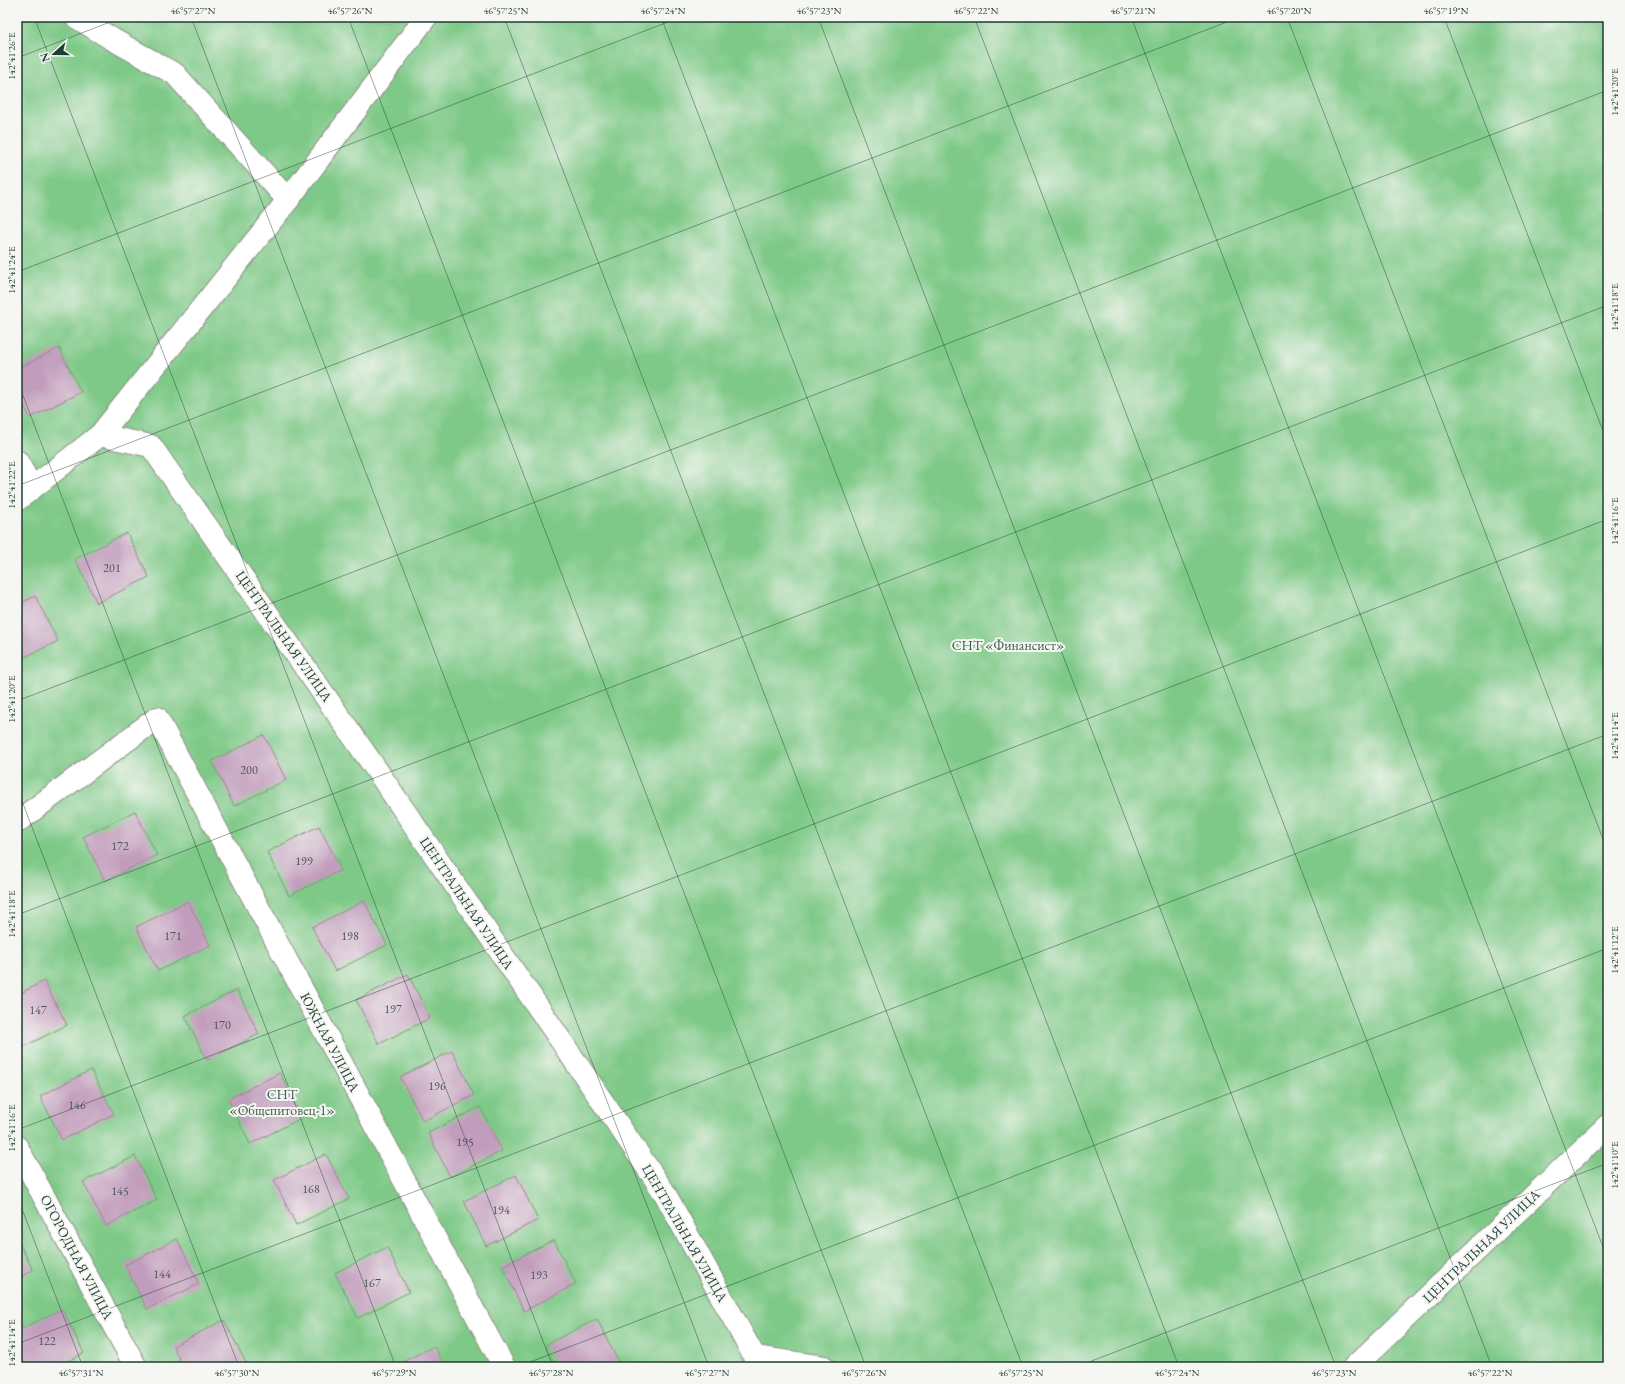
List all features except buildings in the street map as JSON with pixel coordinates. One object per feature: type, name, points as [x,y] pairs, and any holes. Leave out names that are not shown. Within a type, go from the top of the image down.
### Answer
[{"type":"street","points":[[76,17],[175,74],[288,200]]},
{"type":"street","points":[[17,461],[25,494],[100,435],[288,200],[426,17]]},
{"type":"street","name":"ЦЕНТРАЛЬНАЯ УЛИЦА","points":[[100,435],[151,446],[380,775],[664,1192],[758,1362],[824,1367]]},
{"type":"street","name":"ЮЖНАЯ УЛИЦА","points":[[17,822],[157,718],[504,1367]]},
{"type":"street","name":"ЦЕНТРАЛЬНАЯ УЛИЦА","points":[[1354,1367],[1608,1126]]},
{"type":"street","name":"ОГОРОДНАЯ УЛИЦА","points":[[17,1147],[136,1367]]},
{"type":"green space","name":"СНТ «Финансист»","points":[[17,17],[1608,17],[1608,1367],[17,1367]]},
{"type":"park label","name":"СНТ «Общепитовец-1»","points":[[282,1102]]}]
